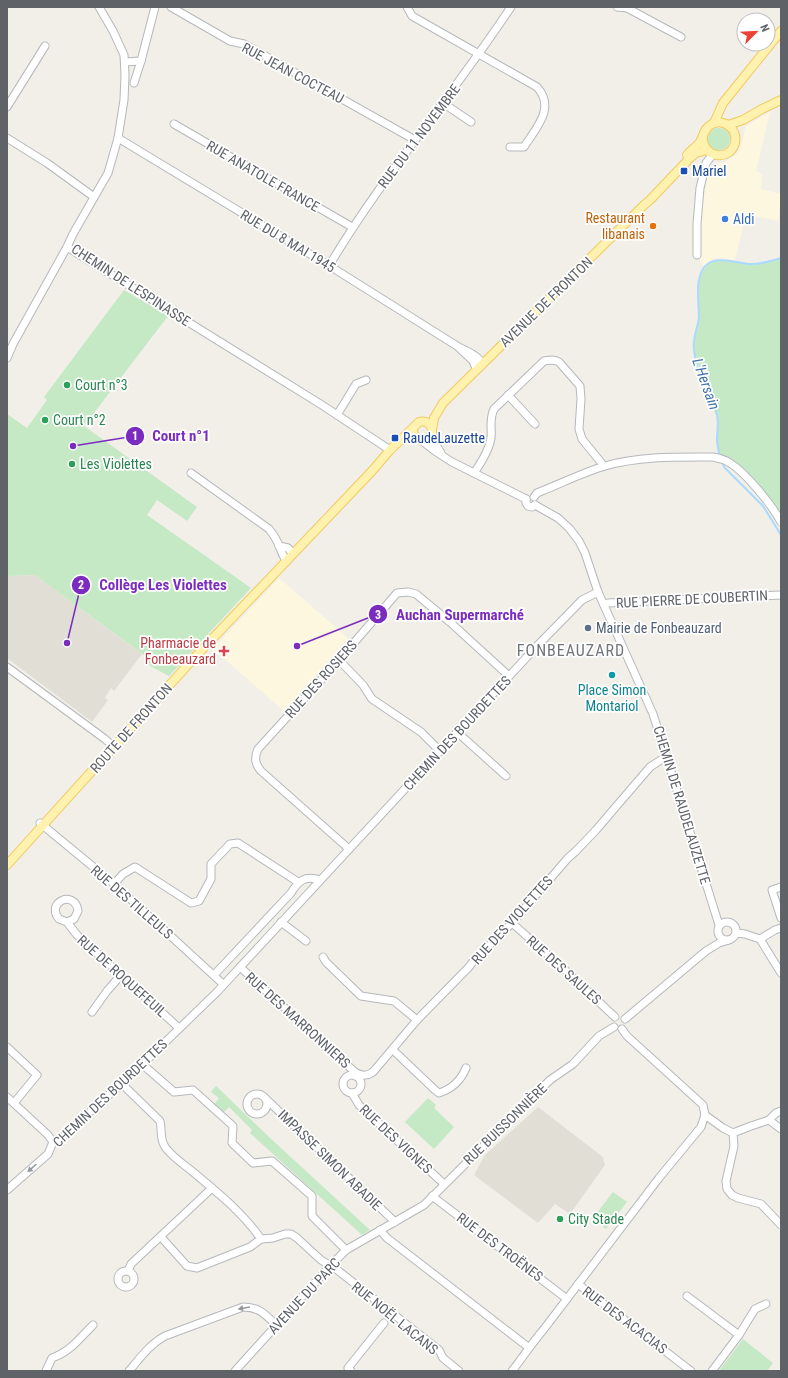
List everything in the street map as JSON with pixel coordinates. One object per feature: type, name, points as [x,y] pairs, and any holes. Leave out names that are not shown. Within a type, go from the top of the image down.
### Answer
[{"type":"main road","name":"AVENUE DE FRONTON","points":[[643,206],[647,198],[703,137],[706,128],[714,123],[720,109],[781,31]]},
{"type":"main road","name":"AVENUE DE FRONTON","points":[[726,124],[725,110],[730,96]]},
{"type":"main road","points":[[714,123],[726,124],[743,120],[762,108],[781,100]]},
{"type":"main road","points":[[735,136],[743,120]]},
{"type":"main road","points":[[726,124],[734,132],[735,136]]},
{"type":"main road","name":"AVENUE DE FRONTON","points":[[432,430],[434,418],[439,409],[650,200],[690,158],[696,153],[710,152],[718,155],[728,152],[734,145],[735,136]]},
{"type":"main road","points":[[703,137],[703,144],[710,152]]},
{"type":"main road","name":"AVENUE DE FRONTON","points":[[424,422],[439,402],[482,365]]},
{"type":"main road","points":[[417,423],[428,423],[432,430],[430,438],[408,440],[372,471],[390,450],[414,428],[417,423]]},
{"type":"main road","points":[[414,428],[414,434],[419,439]]},
{"type":"main road","name":"ROUTE DE FRONTON","points":[[7,865],[41,824],[114,747],[194,658],[372,471]]},
{"type":"street","name":"CHEMIN DE LESPINASSE","points":[[98,7],[113,31],[125,62],[124,100],[118,138],[108,173],[67,247],[337,415],[390,450]]},
{"type":"street","points":[[134,83],[155,7]]},
{"type":"street","name":"RUE JEAN COCTEAU","points":[[171,7],[230,41],[244,44],[414,140]]},
{"type":"street","points":[[407,7],[412,16],[537,87],[543,93],[545,108],[543,117],[524,146],[510,147]]},
{"type":"street","name":"RUE DU 11 NOVEMBRE","points":[[328,266],[352,227],[414,140],[480,54],[511,7]]},
{"type":"street","points":[[617,7],[627,8],[681,37]]},
{"type":"street","points":[[7,107],[45,46]]},
{"type":"street","points":[[125,62],[141,61]]},
{"type":"street","points":[[443,103],[471,122]]},
{"type":"street","name":"RUE ANATOLE FRANCE","points":[[174,124],[352,227]]},
{"type":"street","points":[[7,138],[94,197]]},
{"type":"street","name":"RUE DU 8 MAI 1945","points":[[118,138],[457,346],[478,357],[481,360],[482,365]]},
{"type":"street","points":[[697,255],[697,224],[700,188],[710,152]]},
{"type":"street","points":[[7,358],[67,247]]},
{"type":"street","points":[[474,474],[489,446],[492,414],[494,409],[544,361],[555,360],[559,362],[580,386],[581,399],[579,430],[582,439],[604,466]]},
{"type":"street","points":[[337,415],[356,384],[366,380]]},
{"type":"street","points":[[508,395],[535,424]]},
{"type":"street","name":"CHEMIN DE RAUDELAUZETTE","points":[[432,430],[434,442],[438,449],[442,455],[452,462]]},
{"type":"street","name":"CHEMIN DE RAUDELAUZETTE","points":[[419,439],[442,457],[474,474],[532,500],[564,522],[574,534],[585,553],[598,592],[653,714],[719,929]]},
{"type":"street","points":[[532,500],[537,493],[604,466],[647,459],[686,457],[720,458],[731,464],[749,481],[766,500],[781,522]]},
{"type":"street","points":[[191,472],[269,529],[286,562]]},
{"type":"street","points":[[279,546],[288,548],[293,554]]},
{"type":"street","name":"RUE DES ROSIERS","points":[[349,849],[261,771],[255,758],[258,749],[339,660],[397,593],[408,592],[416,594],[451,623],[509,676]]},
{"type":"street","name":"CHEMIN DES BOURDETTES","points":[[7,1190],[48,1154],[53,1142],[64,1136],[122,1084],[180,1028],[240,967],[509,676],[582,600],[598,592]]},
{"type":"street","name":"RUE PIERRE DE COUBERTIN","points":[[604,605],[608,603],[781,595]]},
{"type":"street","points":[[339,660],[363,685],[372,699],[421,732],[440,751]]},
{"type":"street","points":[[7,667],[114,747]]},
{"type":"street","points":[[457,732],[506,776]]},
{"type":"street","name":"RUE DES VIOLETTES","points":[[356,1074],[369,1074],[393,1050],[417,1020],[475,959],[512,923],[568,858],[576,852],[596,830],[650,767],[667,756]]},
{"type":"street","name":"RUE DES TILLEULS","points":[[41,824],[114,884],[223,984]]},
{"type":"street","points":[[114,884],[123,874],[135,867],[191,903],[200,901],[211,879],[211,864],[230,844],[238,843],[298,882]]},
{"type":"street","points":[[214,975],[291,893],[298,882],[308,878],[320,880]]},
{"type":"street","points":[[781,888],[772,890],[781,918]]},
{"type":"street","name":"RUE DE ROQUEFEUIL","points":[[67,922],[77,934],[180,1028]]},
{"type":"street","points":[[281,922],[306,941]]},
{"type":"street","points":[[706,951],[715,939],[724,922],[730,922],[735,927],[736,933]]},
{"type":"street","name":"RUE DES SAULES","points":[[512,923],[566,970],[615,1017]]},
{"type":"street","points":[[760,939],[781,928]]},
{"type":"street","points":[[719,929],[722,938],[729,940]]},
{"type":"street","points":[[736,933],[745,934],[760,939],[781,973]]},
{"type":"street","points":[[625,1019],[706,951],[718,943],[729,940],[736,933]]},
{"type":"street","points":[[323,957],[326,962],[361,996],[394,1001],[417,1020]]},
{"type":"street","name":"RUE DES MARRONNIERS","points":[[240,967],[356,1074]]},
{"type":"street","points":[[92,1012],[121,975]]},
{"type":"street","points":[[512,1371],[524,1356],[528,1347],[544,1329],[659,1178],[701,1127],[705,1115],[703,1105],[618,1028],[613,1021],[615,1017],[621,1016],[625,1019]]},
{"type":"street","points":[[618,1028],[626,1025],[625,1019]]},
{"type":"street","name":"RUE BUISSONNIÈRE","points":[[395,1222],[424,1205],[540,1089],[558,1073],[573,1064],[599,1036],[618,1028]]},
{"type":"street","points":[[7,1047],[36,1075],[14,1103]]},
{"type":"street","points":[[393,1050],[439,1093],[445,1091],[461,1079],[466,1068]]},
{"type":"street","points":[[142,1064],[174,1092],[193,1090],[233,1126],[232,1143],[253,1163],[272,1161],[312,1196],[312,1216],[346,1250]]},
{"type":"street","points":[[356,1074],[361,1085],[358,1091],[352,1093],[347,1091],[343,1084],[345,1079],[356,1074]]},
{"type":"street","points":[[122,1084],[160,1121],[162,1127],[162,1139],[167,1150],[212,1188],[251,1225],[261,1239]]},
{"type":"street","name":"RUE DES VIGNES","points":[[352,1093],[359,1105],[446,1182]]},
{"type":"street","points":[[7,1097],[48,1135],[53,1142]]},
{"type":"street","name":"IMPASSE SIMON ABADIE","points":[[265,1098],[395,1222]]},
{"type":"street","points":[[733,1134],[769,1120],[776,1113],[781,1111]]},
{"type":"street","points":[[705,1115],[733,1134]]},
{"type":"street","points":[[769,1120],[781,1129]]},
{"type":"street","points":[[733,1134],[734,1146],[726,1181],[727,1188],[732,1195],[738,1198],[760,1204],[781,1225]]},
{"type":"street","points":[[128,1271],[131,1264],[212,1188]]},
{"type":"street","name":"RUE DES TROËNES","points":[[432,1196],[567,1299]]},
{"type":"street","name":"AVENUE DU PARC","points":[[235,1371],[346,1250],[395,1222]]},
{"type":"street","points":[[380,1230],[387,1238],[528,1347]]},
{"type":"street","name":"RUE NOËL LACANS","points":[[161,1237],[187,1266],[197,1268],[250,1246],[261,1239],[291,1234],[321,1260],[439,1350],[443,1358],[459,1371]]},
{"type":"street","name":"RUE DES ACACIAS","points":[[578,1284],[691,1371]]},
{"type":"street","points":[[687,1296],[739,1335]]},
{"type":"street","points":[[712,1371],[739,1335],[755,1309],[766,1304]]},
{"type":"street","points":[[129,1371],[149,1348],[165,1336],[243,1307],[258,1309],[276,1325]]},
{"type":"street","points":[[351,1371],[348,1368],[384,1323]]},
{"type":"street","points":[[46,1371],[52,1358],[61,1355],[72,1348],[93,1325]]},
{"type":"shaded area","points":[[770,112],[756,171],[762,174],[761,189],[781,194],[778,221],[746,214],[735,260],[717,258],[711,260],[703,266],[700,261],[699,249],[701,212],[709,166],[724,162],[737,154],[741,146],[746,126]]},
{"type":"shaded area","points":[[35,575],[142,654],[114,691],[111,688],[105,698],[108,700],[92,722],[7,658],[7,576]]},
{"type":"shaded area","points":[[279,578],[348,638],[284,711],[213,649]]},
{"type":"shaded area","points":[[538,1107],[603,1157],[605,1165],[570,1214],[555,1204],[538,1223],[474,1175],[485,1155]]},
{"type":"green space","points":[[715,128],[723,128],[730,135],[730,143],[723,150],[715,150],[708,143],[708,135]]},
{"type":"green space","points":[[781,258],[781,522],[749,481],[720,458],[717,440],[717,417],[712,400],[702,381],[693,349],[699,317],[698,289],[700,275],[708,264],[724,261],[756,264]]},
{"type":"green space","name":"Les Violettes","points":[[124,290],[168,316],[84,426],[197,507],[187,521],[157,500],[147,515],[251,588],[169,676],[150,666],[148,658],[35,575],[7,576],[7,414],[27,428],[47,400],[44,397]]},
{"type":"green space","points":[[216,1086],[370,1230],[362,1235],[250,1133],[252,1130],[229,1107],[223,1113],[214,1105],[219,1098],[211,1092]]},
{"type":"green space","points":[[428,1098],[436,1105],[434,1108],[454,1127],[434,1149],[405,1122]]},
{"type":"green space","points":[[613,1192],[627,1202],[606,1229],[593,1218]]},
{"type":"green space","points":[[743,1339],[773,1363],[767,1371],[719,1371]]},
{"type":"waterway","name":"L'Hersain","points":[[720,457],[717,442],[717,415],[713,402],[700,375],[694,350],[694,341],[699,317],[698,288],[701,273],[709,263],[719,260],[755,264],[781,258]]},
{"type":"waterway","name":"L'Hersain","points":[[722,461],[724,467],[763,506],[781,535]]},
{"type":"place","name":"Mariel","points":[[684,171]]},
{"type":"place","name":"Aldi","points":[[725,219]]},
{"type":"place","name":"Restaurant libanais","points":[[653,226]]},
{"type":"place","name":"Court n°3","points":[[67,385]]},
{"type":"place","name":"Court n°2","points":[[45,420]]},
{"type":"place","name":"RaudeLauzette","points":[[395,438]]},
{"type":"place","name":"Court n°1","points":[[73,446]]},
{"type":"place","name":"Les Violettes","points":[[72,464]]},
{"type":"place","name":"Mairie de Fonbeauzard","points":[[588,628]]},
{"type":"place","name":"Collège Les Violettes","points":[[67,643]]},
{"type":"place","name":"Auchan Supermarché","points":[[297,646]]},
{"type":"place","name":"Pharmacie de Fonbeauzard","points":[[224,651]]},
{"type":"place","name":"Place Simon Montariol","points":[[612,675]]},
{"type":"place","name":"City Stade","points":[[560,1219]]},
{"type":"district","name":"FONBEAUZARD","points":[[571,650]]}]
